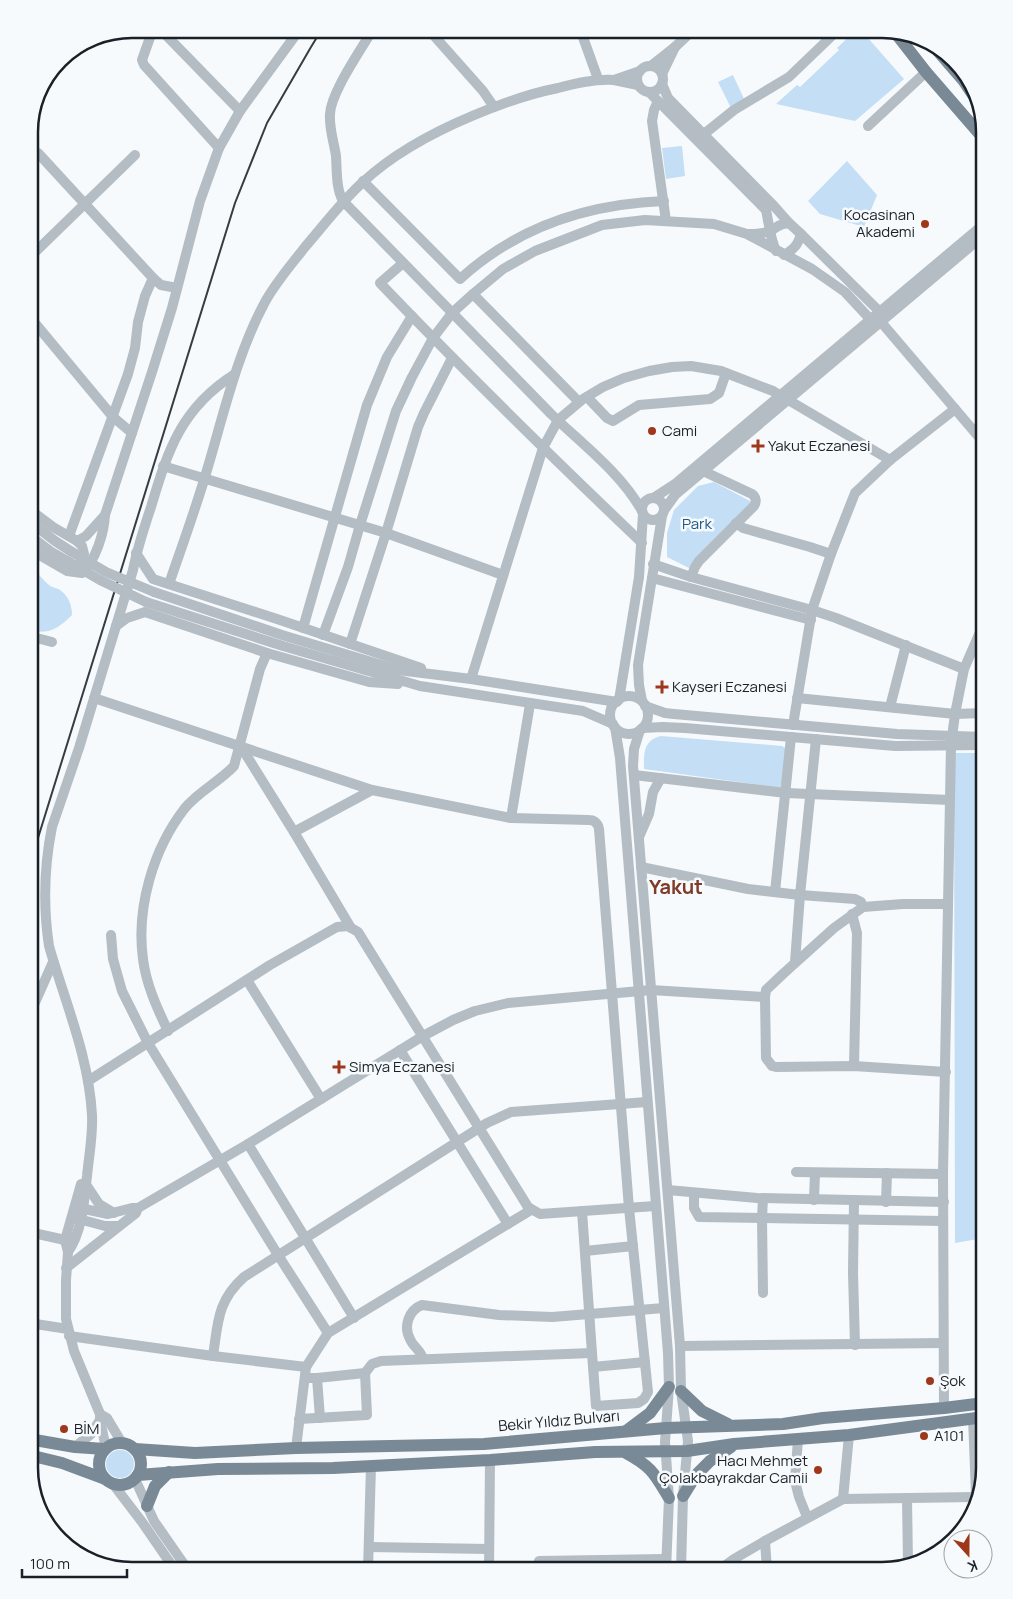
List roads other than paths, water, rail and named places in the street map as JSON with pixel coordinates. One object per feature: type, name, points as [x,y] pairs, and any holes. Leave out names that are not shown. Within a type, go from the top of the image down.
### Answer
[{"type":"main road","points":[[900,39],[976,130]]},
{"type":"main road","points":[[626,1431],[650,1413],[668,1387]]},
{"type":"main road","points":[[681,1391],[702,1411],[730,1425]]},
{"type":"main road","name":"Bekir Yıldız Bulvarı","points":[[135,1449],[195,1453],[296,1448],[484,1444],[666,1428],[783,1424],[823,1418],[944,1408],[976,1403]]},
{"type":"main road","points":[[38,1457],[62,1463],[122,1485],[136,1477],[218,1468],[333,1468],[490,1460],[595,1452],[687,1451],[734,1444],[849,1435],[976,1418]]},
{"type":"main road","points":[[38,1441],[75,1447],[106,1448]]},
{"type":"main road","points":[[109,1481],[99,1466],[100,1457],[106,1448],[113,1444],[122,1443],[135,1449],[141,1462],[136,1477]]},
{"type":"main road","points":[[683,1496],[696,1475],[710,1461],[734,1444]]},
{"type":"main road","points":[[624,1452],[644,1462],[654,1472],[669,1498]]},
{"type":"main road","points":[[147,1506],[155,1486],[169,1472]]},
{"type":"street","points":[[150,38],[142,60],[144,65],[219,148]]},
{"type":"street","points":[[169,38],[240,111]]},
{"type":"street","points":[[70,562],[82,573],[89,567],[104,531],[105,515],[152,372],[200,201],[219,148],[240,111],[293,38]]},
{"type":"street","points":[[368,38],[338,89],[331,106],[330,120],[339,194],[343,201],[558,420],[624,484],[639,494],[653,497],[662,502],[663,513],[653,564],[638,665],[639,685],[648,718],[641,729],[634,749],[634,775],[680,1346],[681,1391],[688,1441],[683,1496],[681,1562]]},
{"type":"street","points":[[436,38],[483,91],[494,107]]},
{"type":"street","points":[[583,38],[598,79]]},
{"type":"street","points":[[651,66],[684,38]]},
{"type":"street","points":[[704,134],[734,110],[789,77],[830,38]]},
{"type":"street","points":[[649,92],[657,90],[675,47]]},
{"type":"street","points":[[638,85],[637,77],[644,67],[651,66],[657,68],[668,98],[801,234],[877,318],[976,434]]},
{"type":"street","points":[[614,80],[640,71]]},
{"type":"street","points":[[868,126],[926,72]]},
{"type":"street","points":[[169,584],[205,478],[235,374],[259,315],[272,291],[292,263],[343,201],[363,182],[393,159],[461,120],[535,92],[598,79],[638,85],[649,92],[766,210],[771,240],[780,253]]},
{"type":"street","points":[[658,101],[652,121],[666,221]]},
{"type":"street","points":[[38,153],[153,278],[161,284],[177,288]]},
{"type":"street","points":[[38,249],[135,155]]},
{"type":"street","points":[[363,182],[460,279],[481,260],[505,245],[564,218],[608,206],[664,200]]},
{"type":"street","points":[[323,635],[348,567],[396,411],[412,377],[433,338],[452,313],[503,269],[535,251],[602,225],[645,220],[714,224],[748,234],[812,269],[877,318]]},
{"type":"street","points":[[748,234],[762,234],[771,231],[780,224],[789,223]]},
{"type":"street","points":[[624,484],[648,519],[659,518],[675,495],[976,231]]},
{"type":"street","points":[[780,253],[793,250],[799,242],[801,234]]},
{"type":"street","points":[[877,318],[976,241]]},
{"type":"street","points":[[403,263],[380,283],[542,448],[642,543]]},
{"type":"street","points":[[73,539],[132,361],[138,322],[145,296],[153,278]]},
{"type":"street","points":[[473,294],[583,400],[607,418],[613,420],[639,405],[710,399],[719,393],[726,373]]},
{"type":"street","points":[[303,628],[367,405],[387,357],[412,316]]},
{"type":"street","points":[[38,328],[113,417],[132,433]]},
{"type":"street","points":[[350,644],[418,427],[452,358]]},
{"type":"street","points":[[470,679],[542,448],[558,420],[603,387],[624,378],[662,368],[691,366],[726,373],[765,387],[890,460]]},
{"type":"street","points":[[115,1213],[99,1204],[87,1182],[91,1152],[91,1104],[80,1048],[49,946],[45,917],[47,855],[52,827],[80,748],[163,466],[176,436],[191,413],[202,400],[235,374]]},
{"type":"street","points":[[539,1561],[666,1559],[669,1498],[665,1452],[668,1353],[620,758],[614,726],[610,716],[611,710],[618,701],[640,577],[642,507],[645,500],[675,484],[784,398]]},
{"type":"street","points":[[793,725],[812,615],[831,554],[855,493],[890,460],[955,409]]},
{"type":"street","points":[[163,466],[386,533],[503,575]]},
{"type":"street","points":[[691,577],[697,564],[756,502],[752,494],[703,471]]},
{"type":"street","points":[[73,539],[86,536],[105,515]]},
{"type":"street","points":[[38,516],[82,546],[84,554],[79,564],[75,568],[55,541],[38,528]]},
{"type":"street","points":[[736,523],[743,528],[831,554]]},
{"type":"street","points":[[38,542],[50,551],[145,607],[267,653],[369,682],[453,690],[586,712],[626,734],[632,734],[641,729],[663,727],[895,746],[976,738]]},
{"type":"street","points":[[38,552],[106,572],[154,592],[367,662],[398,670],[618,701],[631,697],[665,713],[897,734],[976,745]]},
{"type":"street","points":[[136,553],[152,579],[441,675]]},
{"type":"street","points":[[653,564],[906,645],[964,669]]},
{"type":"street","points":[[652,578],[812,615]]},
{"type":"street","points":[[152,579],[137,592],[138,602],[145,607],[420,686]]},
{"type":"street","points":[[116,626],[145,607]]},
{"type":"street","points":[[38,638],[52,642]]},
{"type":"street","points":[[944,1408],[943,1221],[951,741],[954,714],[964,669],[976,641]]},
{"type":"street","points":[[890,707],[906,645]]},
{"type":"street","points":[[168,1031],[155,1002],[143,960],[141,930],[147,890],[160,852],[180,815],[193,800],[222,778],[234,766],[260,669],[267,653]]},
{"type":"street","points":[[94,698],[372,790],[511,818],[589,820],[598,824],[629,1208],[648,1392],[644,1399],[638,1403],[596,1406],[582,1211]]},
{"type":"street","points":[[797,698],[954,714],[976,713]]},
{"type":"street","points":[[511,818],[530,704]]},
{"type":"street","points":[[776,892],[791,737]]},
{"type":"street","points":[[796,962],[800,896],[816,739]]},
{"type":"street","points":[[240,745],[351,928]]},
{"type":"street","points":[[634,775],[786,793],[950,800]]},
{"type":"street","points":[[639,838],[649,814],[652,792],[661,778]]},
{"type":"street","points":[[294,832],[372,790]]},
{"type":"street","points":[[641,867],[748,889],[800,896],[855,899],[861,902],[863,907]]},
{"type":"street","points":[[946,1072],[854,1066],[776,1067],[767,1061],[765,997],[766,990],[796,962],[834,928],[863,907],[903,904],[948,904]]},
{"type":"street","points":[[852,914],[857,933],[854,1066]]},
{"type":"street","points":[[88,1081],[247,980],[337,927],[344,926],[358,932],[531,1210],[540,1214],[655,1206]]},
{"type":"street","points":[[111,936],[113,959],[122,991],[148,1043],[328,1334]]},
{"type":"street","points":[[38,996],[53,962]]},
{"type":"street","points":[[247,980],[321,1099]]},
{"type":"street","points":[[77,1214],[115,1213],[138,1208],[220,1161],[423,1036],[464,1015],[497,1005],[651,990],[765,997]]},
{"type":"street","points":[[400,1050],[508,1224]]},
{"type":"street","points":[[213,1356],[220,1313],[229,1293],[244,1277],[495,1119],[511,1112],[647,1102]]},
{"type":"street","points":[[248,1144],[354,1318]]},
{"type":"street","points":[[796,1172],[944,1174]]},
{"type":"street","points":[[814,1173],[814,1200]]},
{"type":"street","points":[[886,1202],[887,1173]]},
{"type":"street","points":[[68,1252],[75,1241],[82,1182],[87,1182]]},
{"type":"street","points":[[668,1190],[763,1198],[944,1202]]},
{"type":"street","points":[[694,1193],[694,1208],[699,1216],[943,1221]]},
{"type":"street","points":[[763,1198],[763,1293]]},
{"type":"street","points":[[854,1200],[853,1273],[855,1345]]},
{"type":"street","points":[[66,1268],[136,1213],[138,1208]]},
{"type":"street","points":[[296,1448],[306,1367],[328,1334],[531,1210]]},
{"type":"street","points":[[77,1214],[104,1226],[118,1226]]},
{"type":"street","points":[[77,1214],[65,1240],[68,1252],[66,1300],[69,1332],[74,1352],[100,1417],[106,1448]]},
{"type":"street","points":[[38,1234],[65,1240]]},
{"type":"street","points":[[585,1251],[634,1246]]},
{"type":"street","points":[[423,1359],[420,1351],[412,1343],[408,1333],[410,1314],[422,1305],[499,1315],[552,1317],[664,1308]]},
{"type":"street","points":[[38,1324],[69,1332],[213,1356],[306,1367]]},
{"type":"street","points":[[680,1346],[943,1343]]},
{"type":"street","points":[[300,1419],[368,1415],[365,1374],[369,1367],[376,1362],[592,1353]]},
{"type":"street","points":[[593,1367],[645,1362]]},
{"type":"street","points":[[304,1378],[365,1374]]},
{"type":"street","points":[[317,1378],[320,1418]]},
{"type":"street","points":[[100,1417],[107,1418],[122,1443]]},
{"type":"street","points":[[75,1447],[91,1434],[100,1417]]},
{"type":"street","points":[[843,1499],[849,1435]]},
{"type":"street","points":[[798,1439],[796,1481],[799,1497],[807,1517]]},
{"type":"street","points":[[489,1561],[490,1460]]},
{"type":"street","points":[[368,1561],[372,1466]]},
{"type":"street","points":[[136,1477],[154,1521],[182,1561]]},
{"type":"street","points":[[109,1481],[142,1522],[168,1561]]},
{"type":"street","points":[[907,1498],[908,1558]]},
{"type":"street","points":[[730,1562],[807,1517],[843,1499],[970,1498]]},
{"type":"street","points":[[765,1541],[766,1562]]},
{"type":"street","points":[[369,1547],[489,1549]]},
{"type":"railway","points":[[38,838],[235,203],[267,123],[316,38]]},
{"type":"place","name":"Kocasinan Akademi","points":[[925,224]]},
{"type":"place","name":"Cami","points":[[652,431]]},
{"type":"place","name":"Yakut Eczanesi","points":[[758,446]]},
{"type":"place","name":"Kayseri Eczanesi","points":[[662,687]]},
{"type":"place","name":"Simya Eczanesi","points":[[339,1067]]},
{"type":"place","name":"Şok","points":[[930,1381]]},
{"type":"place","name":"BİM","points":[[64,1429]]},
{"type":"place","name":"A101","points":[[924,1436]]},
{"type":"place","name":"Hacı Mehmet Çolakbayrakdar Camii","points":[[818,1470]]},
{"type":"district","name":"Yakut","points":[[676,887]]},
{"type":"park label","name":"Park","points":[[697,524]]}]
